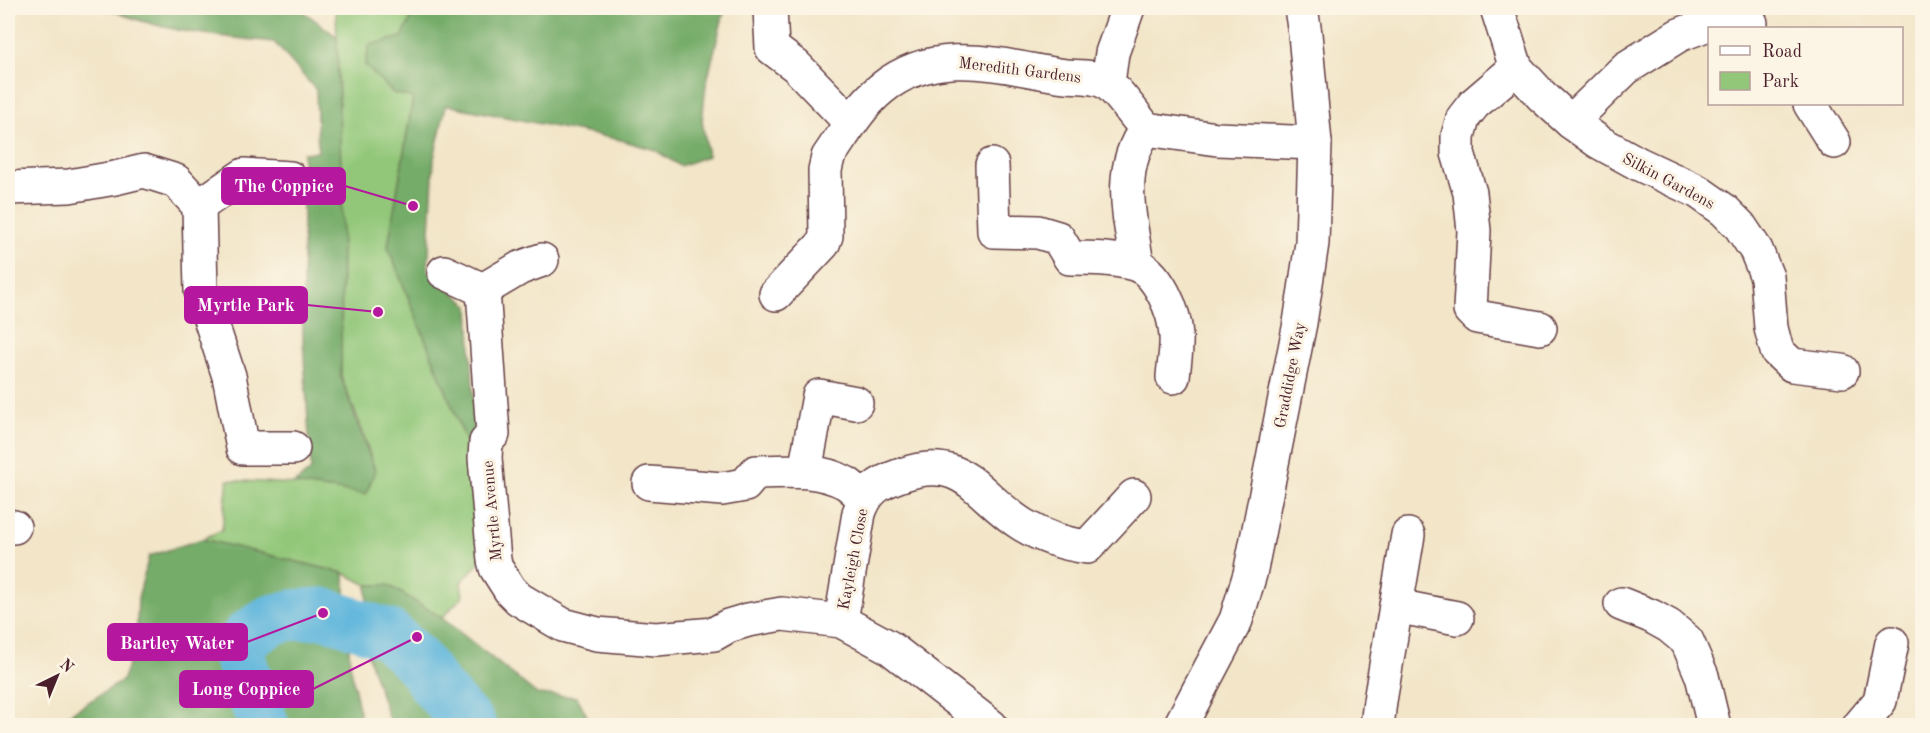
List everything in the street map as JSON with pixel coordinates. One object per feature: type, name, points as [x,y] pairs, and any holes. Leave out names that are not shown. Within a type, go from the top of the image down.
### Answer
[{"type":"street","points":[[770,8],[772,48],[796,66],[850,123]]},
{"type":"street","points":[[1128,8],[1112,53],[1108,83],[1146,129],[1217,139],[1315,143]]},
{"type":"street","name":"Graddidge Way","points":[[1180,726],[1236,620],[1250,574],[1302,311],[1312,243],[1315,143],[1301,8]]},
{"type":"street","name":"Silkin Gardens","points":[[1497,8],[1516,68],[1542,96],[1571,122],[1599,142],[1697,191],[1724,210],[1740,226],[1756,250],[1767,277],[1771,328],[1777,351],[1792,365],[1842,371]]},
{"type":"street","points":[[1571,122],[1626,68],[1679,35],[1686,20],[1708,24],[1741,25]]},
{"type":"street","name":"Meredith Gardens","points":[[776,294],[823,244],[826,236],[825,170],[828,157],[850,123],[882,88],[911,72],[946,61],[967,61],[1089,78],[1108,83]]},
{"type":"street","points":[[1516,68],[1474,104],[1463,117],[1458,136],[1458,153],[1470,193],[1474,231],[1470,310],[1477,317],[1540,328]]},
{"type":"street","points":[[1811,105],[1834,142]]},
{"type":"street","points":[[1137,264],[1128,209],[1127,182],[1139,138],[1146,129]]},
{"type":"street","points":[[992,165],[994,231],[1038,232],[1058,238],[1070,258],[1111,259],[1137,264],[1149,274],[1162,290],[1170,308],[1176,336],[1173,377]]},
{"type":"street","points":[[8,188],[69,186],[144,171],[176,181],[198,206],[201,291],[229,376],[243,448],[293,448]]},
{"type":"street","points":[[198,206],[244,176],[290,178]]},
{"type":"street","points":[[444,272],[483,290],[520,268],[542,260]]},
{"type":"street","name":"Myrtle Avenue","points":[[483,290],[493,434],[486,442],[485,459],[494,560],[501,578],[519,599],[563,625],[597,634],[656,639],[714,634],[728,626],[748,620],[782,614],[841,621],[889,647],[991,726]]},
{"type":"street","points":[[805,471],[819,396],[856,403]]},
{"type":"street","name":"Kayleigh Close","points":[[841,621],[858,513],[864,499],[875,486],[891,478],[916,469],[934,468],[956,472],[974,483],[1024,526],[1053,540],[1087,548],[1134,496]]},
{"type":"street","points":[[649,483],[722,489],[745,485],[756,472],[805,471],[829,476],[848,484],[864,499]]},
{"type":"street","points":[[1377,726],[1408,535]]},
{"type":"street","points":[[1621,604],[1651,616],[1688,641],[1701,676],[1714,726]]},
{"type":"street","points":[[1396,606],[1457,618]]},
{"type":"street","points":[[1858,726],[1880,701],[1892,643]]},
{"type":"green space","points":[[107,8],[299,8],[337,37],[342,205],[341,377],[375,471],[366,494],[294,484],[311,470],[303,340],[303,153],[318,152],[316,90],[274,42],[167,28]]},
{"type":"green space","points":[[336,8],[428,8],[388,247],[477,468],[481,561],[461,582],[463,596],[442,618],[388,585],[367,585],[344,573],[202,539],[222,530],[228,480],[294,484],[366,494],[375,470],[341,377],[342,205]]},
{"type":"green space","points":[[416,8],[725,8],[706,85],[702,121],[708,156],[680,166],[655,150],[621,140],[446,105],[434,158],[428,270],[469,306],[477,468],[388,247],[413,98],[393,93],[365,65],[369,45],[402,37]]},
{"type":"green space","points":[[202,539],[344,573],[350,664],[362,725],[44,725],[65,717],[122,681],[136,644],[138,598],[149,556]]},
{"type":"green space","points":[[367,585],[388,585],[442,618],[537,694],[577,697],[592,725],[391,725],[368,656]]},
{"type":"waterway","points":[[264,726],[238,654],[247,636],[271,620],[293,615],[323,613],[388,634],[418,662],[436,687],[471,726]]},
{"type":"place","name":"The Coppice","points":[[413,206]]},
{"type":"place","name":"Myrtle Park","points":[[378,312]]},
{"type":"place","name":"Bartley Water","points":[[323,613]]},
{"type":"place","name":"Long Coppice","points":[[417,637]]}]
